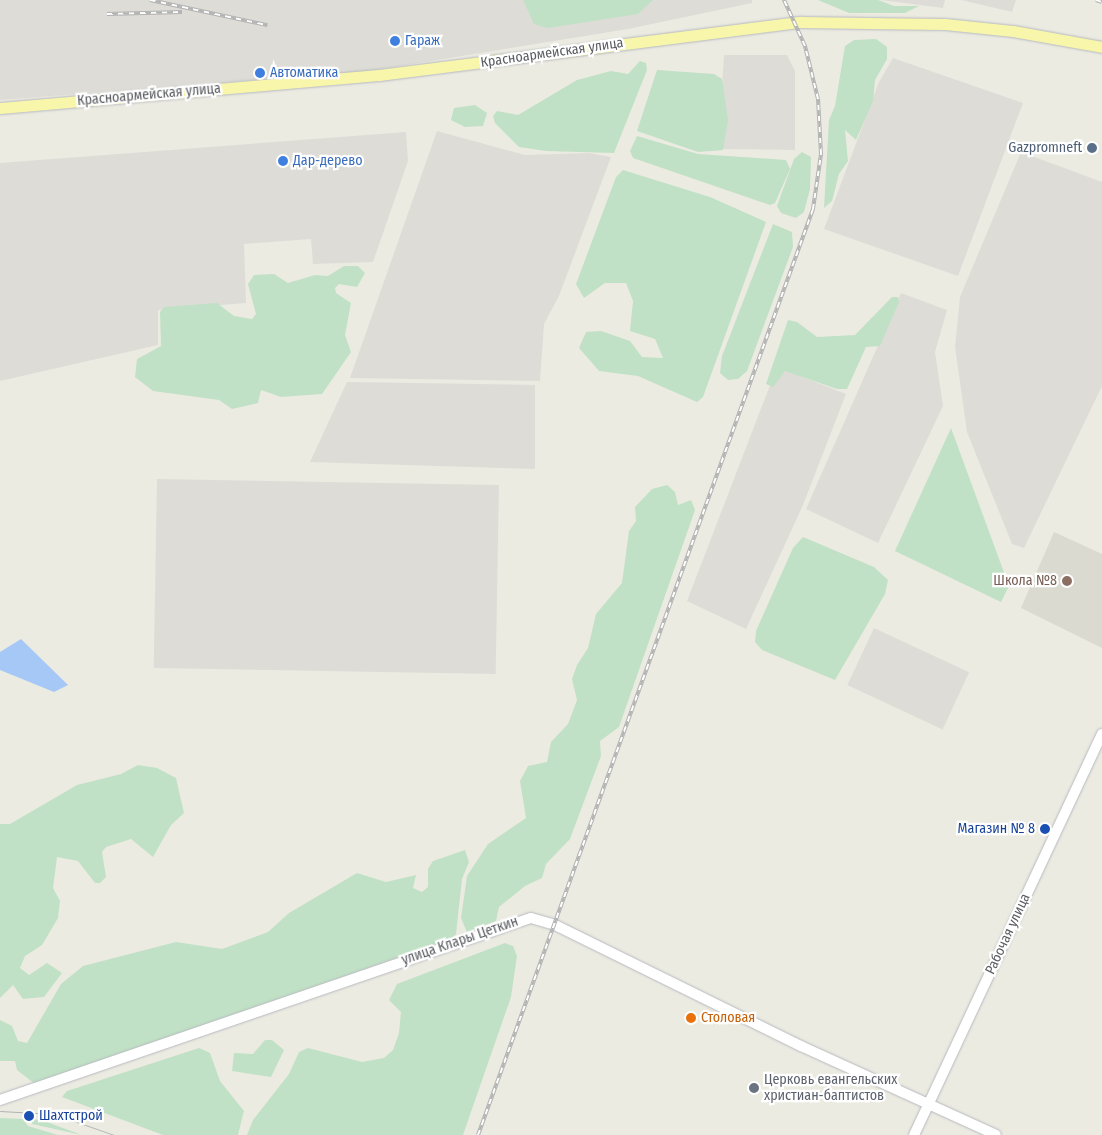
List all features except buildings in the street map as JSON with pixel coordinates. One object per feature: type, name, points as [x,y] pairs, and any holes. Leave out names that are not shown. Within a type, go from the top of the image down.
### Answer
[{"type":"main road","name":"Красноармейская улица","points":[[0,108],[387,74],[801,22],[945,24],[1013,31],[1102,47]]},
{"type":"main road","name":"Красноармейская улица","points":[[0,114],[403,79],[810,29],[976,33],[1102,55]]},
{"type":"street","name":"Рабочая улица","points":[[914,1135],[1102,734]]},
{"type":"street","name":"улица Клары Цеткин","points":[[0,1100],[45,1086],[512,922],[532,918],[555,925],[996,1135]]},
{"type":"shaded area","points":[[0,0],[752,0],[752,3],[628,29],[369,71],[0,100]]},
{"type":"shaded area","points":[[881,0],[945,0],[943,8]]},
{"type":"shaded area","points":[[961,0],[1016,0],[1012,12]]},
{"type":"shaded area","points":[[724,55],[787,55],[795,71],[795,150],[718,149]]},
{"type":"shaded area","points":[[893,58],[1023,103],[958,276],[824,229],[879,82]]},
{"type":"shaded area","points":[[437,131],[525,155],[589,153],[611,157],[559,296],[544,324],[540,381],[350,378]]},
{"type":"shaded area","points":[[406,132],[408,161],[373,262],[313,264],[311,239],[244,244],[246,303],[158,310],[158,345],[0,381],[0,163]]},
{"type":"shaded area","points":[[1021,152],[1102,182],[1102,386],[1024,548],[1012,544],[967,432],[955,347],[960,297]]},
{"type":"shaded area","points":[[901,293],[947,310],[935,352],[943,406],[878,543],[806,509]]},
{"type":"shaded area","points":[[777,367],[846,394],[803,505],[746,629],[687,601]]},
{"type":"shaded area","points":[[347,382],[535,385],[535,469],[310,462]]},
{"type":"shaded area","points":[[157,479],[499,485],[496,674],[154,668]]},
{"type":"shaded area","name":"Школа №8","points":[[1054,532],[1102,554],[1102,648],[1021,608]]},
{"type":"shaded area","points":[[874,628],[969,672],[943,729],[847,685]]},
{"type":"green space","points":[[523,0],[653,0],[638,14],[548,28],[534,24]]},
{"type":"green space","points":[[818,0],[878,0],[894,6],[919,6],[905,13],[849,13]]},
{"type":"green space","points":[[876,39],[887,47],[887,59],[875,80],[873,101],[856,140],[845,130],[848,161],[839,174],[832,201],[824,208],[829,120],[835,106],[845,46],[854,40]]},
{"type":"green space","points":[[640,61],[646,63],[647,70],[614,153],[546,151],[519,147],[495,123],[493,116],[497,111],[518,115],[577,80],[611,71],[628,74]]},
{"type":"green space","points":[[657,70],[714,74],[722,79],[728,120],[723,150],[698,152],[637,131]]},
{"type":"green space","points":[[475,105],[487,113],[483,126],[465,127],[451,120],[454,108]]},
{"type":"green space","points":[[637,136],[698,154],[786,160],[790,169],[775,203],[770,205],[633,158],[630,151]]},
{"type":"green space","points":[[802,152],[811,157],[810,189],[804,212],[796,218],[781,213],[777,206],[794,159]]},
{"type":"green space","points":[[623,170],[710,197],[766,222],[703,397],[697,402],[638,376],[599,371],[579,348],[586,332],[601,331],[630,341],[642,357],[663,358],[655,339],[630,331],[633,301],[626,283],[605,283],[584,298],[576,284],[616,177]]},
{"type":"green space","points":[[773,224],[792,232],[793,247],[747,371],[738,379],[728,380],[720,373],[722,356]]},
{"type":"green space","points":[[344,266],[358,266],[365,273],[357,287],[339,284],[335,288],[336,293],[351,303],[345,335],[351,352],[322,394],[281,397],[261,390],[258,403],[232,409],[219,400],[153,391],[135,377],[137,359],[161,346],[160,312],[164,307],[217,303],[234,316],[252,319],[256,314],[248,284],[254,275],[274,274],[288,283],[315,275],[328,276]]},
{"type":"green space","points":[[892,297],[898,297],[899,302],[880,346],[866,347],[847,389],[837,389],[785,371],[773,387],[766,384],[788,320],[797,322],[817,337],[855,335]]},
{"type":"green space","points":[[951,428],[1009,586],[1001,602],[895,551]]},
{"type":"green space","points":[[667,485],[675,492],[678,505],[691,500],[695,510],[619,727],[600,741],[601,756],[570,839],[546,864],[542,878],[525,886],[499,907],[496,921],[467,932],[461,918],[467,876],[488,844],[526,818],[520,781],[528,766],[547,762],[551,742],[568,724],[577,700],[572,679],[577,665],[588,648],[596,614],[622,583],[629,531],[636,521],[635,507],[652,489]]},
{"type":"green space","points":[[803,537],[874,567],[888,580],[885,594],[835,680],[762,650],[755,642],[756,631],[793,548]]},
{"type":"green space","points":[[138,765],[157,768],[176,778],[184,813],[171,825],[153,857],[131,839],[106,847],[102,852],[106,877],[100,883],[95,883],[78,861],[57,857],[53,888],[60,901],[58,918],[42,945],[25,956],[20,968],[29,975],[47,963],[62,973],[44,997],[23,999],[13,985],[0,998],[0,824],[10,824],[77,785],[121,774]]},
{"type":"green space","points":[[465,850],[469,862],[462,879],[456,934],[451,939],[35,1084],[17,1070],[15,1061],[0,1061],[0,1020],[12,1026],[18,1041],[27,1043],[61,984],[83,966],[176,942],[222,949],[268,932],[289,913],[357,873],[386,882],[416,875],[413,888],[422,892],[428,887],[428,869],[433,861]]},
{"type":"green space","points":[[505,943],[513,946],[517,956],[511,997],[463,1135],[247,1135],[253,1120],[289,1074],[299,1052],[308,1048],[362,1062],[384,1058],[393,1050],[399,1033],[401,1012],[389,1000],[397,984]]},
{"type":"green space","points":[[265,1040],[272,1040],[284,1050],[271,1077],[232,1071],[234,1053],[253,1054]]},
{"type":"green space","points":[[199,1048],[210,1053],[220,1081],[244,1111],[238,1135],[163,1135],[62,1097],[67,1091]]},
{"type":"green space","points":[[0,1118],[23,1119],[28,1126],[58,1135],[0,1135]]},
{"type":"green space","points":[[33,1119],[44,1121],[82,1135],[32,1124]]},
{"type":"water","points":[[21,639],[68,685],[54,692],[0,670],[0,652]]},
{"type":"tram line","points":[[0,1111],[54,1114],[114,1135]]},
{"type":"railway","points":[[150,0],[267,25]]},
{"type":"railway","points":[[478,1135],[813,209],[821,154],[818,99],[805,46],[784,0]]},
{"type":"railway","points":[[1096,0],[1102,2]]},
{"type":"railway","points":[[107,14],[182,12]]},
{"type":"place","name":"Гараж","points":[[395,41]]},
{"type":"place","name":"Автоматика","points":[[260,73]]},
{"type":"place","name":"Gazpromneft","points":[[1092,148]]},
{"type":"place","name":"Дар-дерево","points":[[283,161]]},
{"type":"place","name":"Школа №8","points":[[1067,581]]},
{"type":"place","name":"Магазин № 8","points":[[1045,829]]},
{"type":"place","name":"Столовая","points":[[691,1018]]},
{"type":"place","name":"Церковь евангельских христиан-баптистов","points":[[754,1088]]},
{"type":"place","name":"Шахтстрой","points":[[29,1116]]}]
